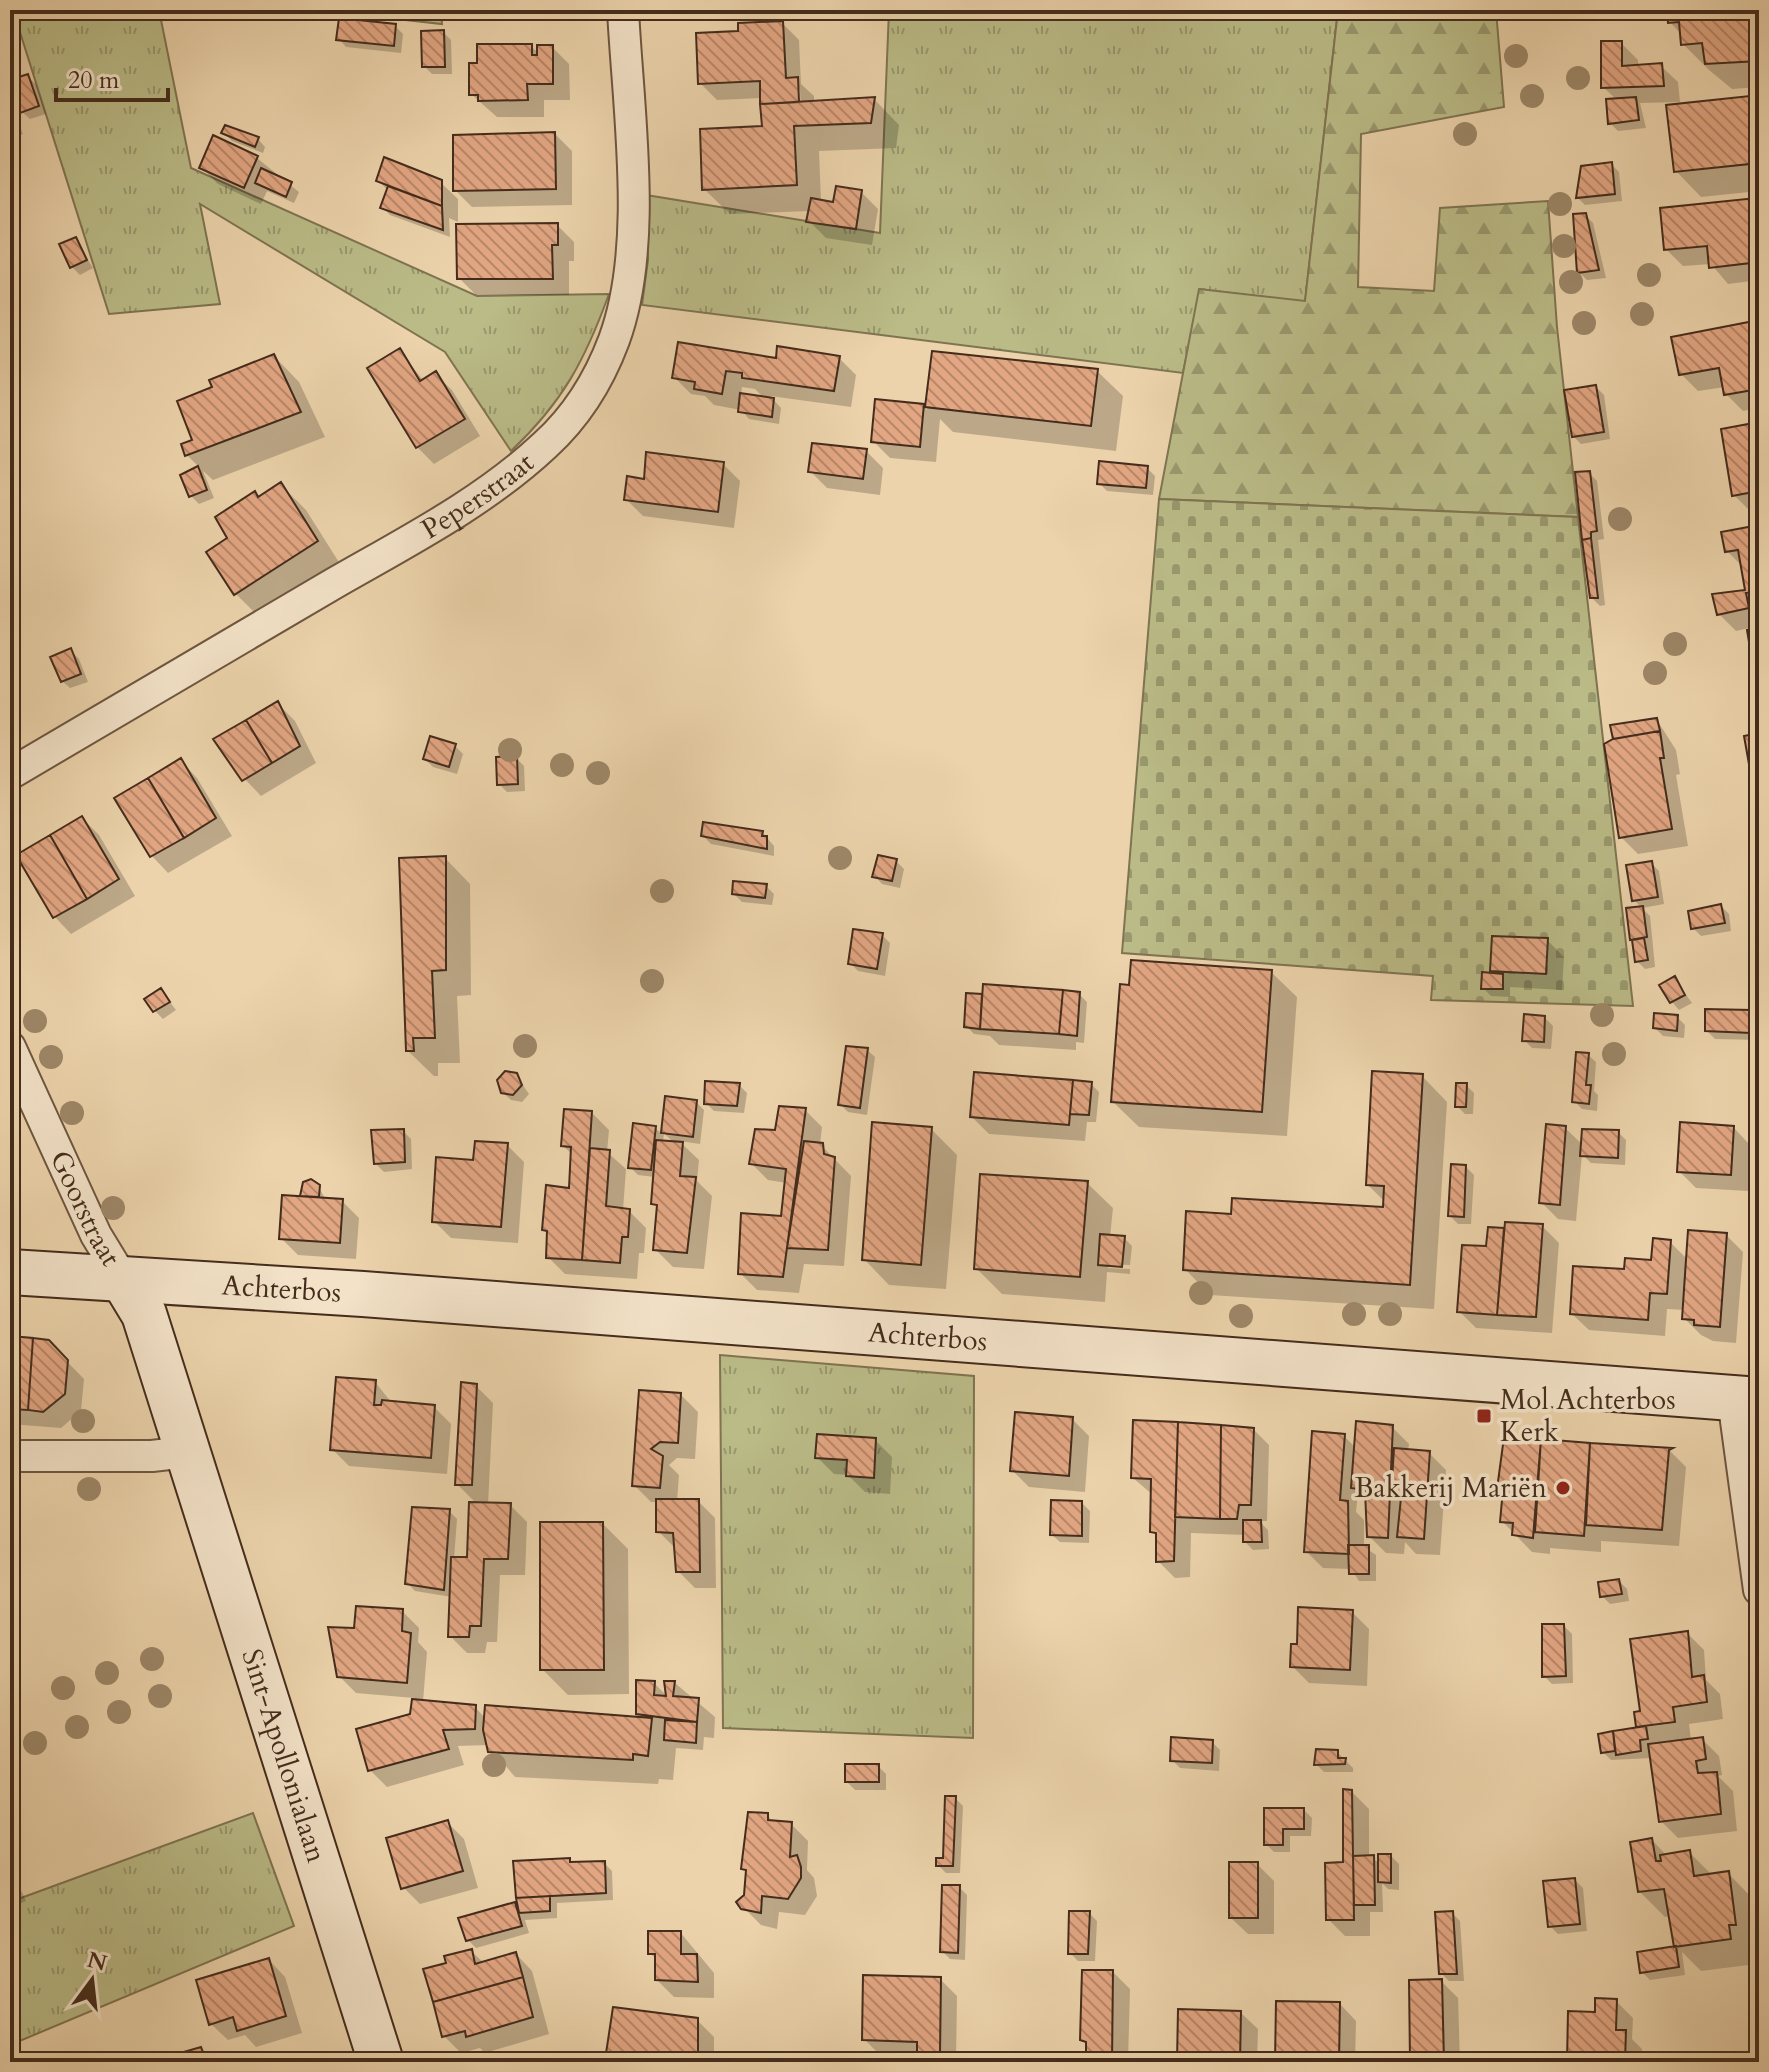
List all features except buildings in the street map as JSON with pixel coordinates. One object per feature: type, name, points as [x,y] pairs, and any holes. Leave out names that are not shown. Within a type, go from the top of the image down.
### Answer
[{"type":"street","name":"Peperstraat","points":[[10,774],[463,508],[545,445],[575,414],[596,382],[615,339],[631,262],[633,225],[623,10]]},
{"type":"street","name":"Goorstraat","points":[[10,1047],[96,1235],[110,1280]]},
{"type":"street","name":"Achterbos","points":[[10,1272],[301,1289],[710,1319],[1128,1355],[1746,1400]]},
{"type":"street","name":"Sint-Apollonialaan","points":[[110,1280],[144,1314],[186,1452],[255,1655],[381,2062]]},
{"type":"street","points":[[1746,1400],[1759,1590]]},
{"type":"street","points":[[10,1456],[152,1456],[186,1452]]},
{"type":"green space","points":[[13,10],[159,10],[191,168],[477,296],[609,294],[581,360],[559,397],[511,451],[445,352],[200,204],[220,304],[109,314]]},
{"type":"green space","points":[[316,10],[441,10],[442,24]]},
{"type":"green space","points":[[889,10],[1338,10],[1305,302],[1200,289],[1183,373],[642,305],[648,260],[646,195],[880,233]]},
{"type":"green space","points":[[1338,10],[1496,10],[1504,107],[1361,134],[1358,287],[1434,291],[1440,208],[1548,201],[1557,327],[1578,517],[1159,499],[1199,289],[1305,301]]},
{"type":"green space","points":[[1159,499],[1578,517],[1633,1006],[1431,1000],[1433,976],[1122,953]]},
{"type":"green space","points":[[720,1355],[974,1376],[973,1738],[723,1728]]},
{"type":"green space","points":[[253,1813],[294,1926],[10,2045],[10,1902]]},
{"type":"place","name":"Mol Achterbos Kerk","points":[[1484,1416]]},
{"type":"place","name":"Bakkerij Mariën","points":[[1563,1488]]}]
